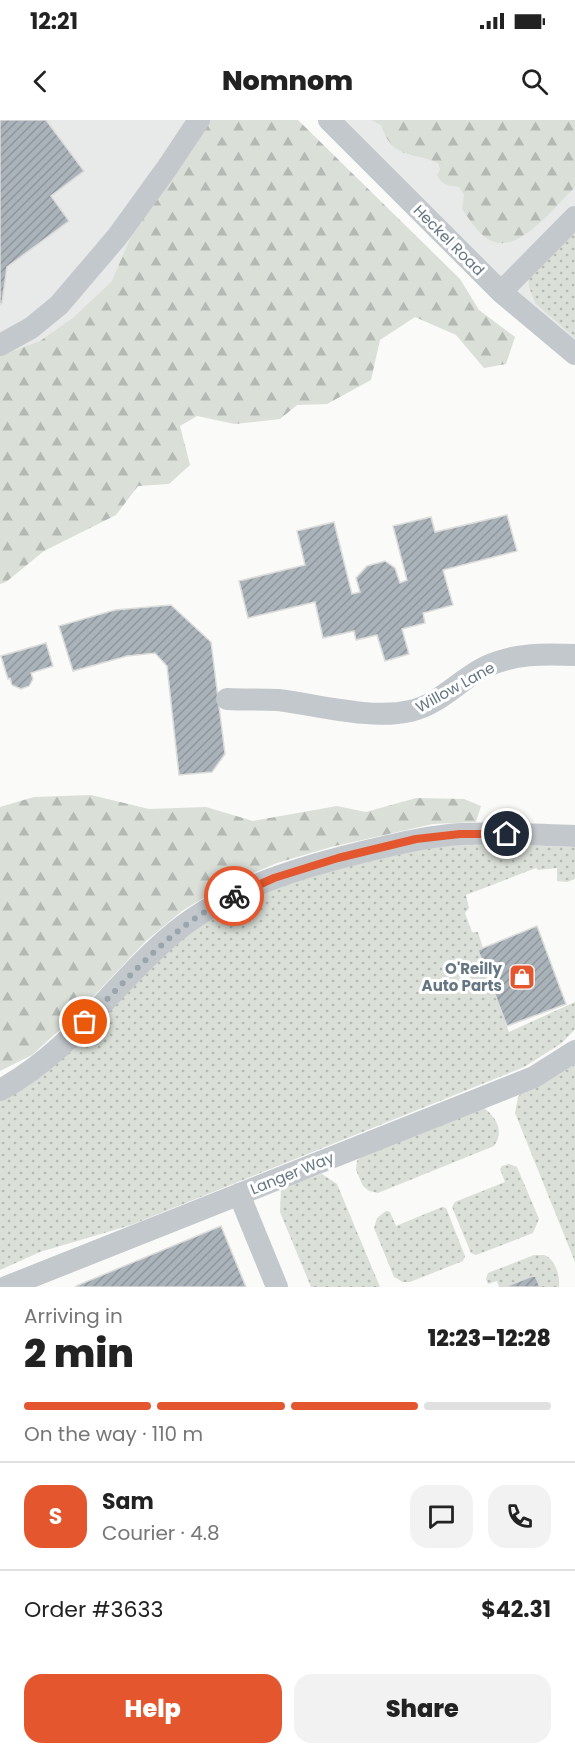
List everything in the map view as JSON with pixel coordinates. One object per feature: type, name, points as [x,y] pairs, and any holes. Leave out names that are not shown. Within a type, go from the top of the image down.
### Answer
[{"type":"street","points":[[0,345],[31,328],[58,305],[117,237],[199,120]]},
{"type":"street","name":"Heckel Road","points":[[329,120],[501,292],[575,354]]},
{"type":"street","points":[[501,292],[575,218]]},
{"type":"street","name":"Willow Lane","points":[[227,699],[274,700],[380,715],[411,711],[444,696],[484,668],[512,657],[537,654],[575,655]]},
{"type":"street","points":[[0,1090],[32,1071],[57,1052],[176,931],[220,902],[274,878],[338,858],[416,839],[460,834],[575,836]]},
{"type":"street","name":"Langer Way","points":[[6,1287],[34,1282],[239,1194],[534,1077],[575,1050]]},
{"type":"street","points":[[239,1194],[277,1287]]},
{"type":"shaded area","points":[[0,120],[269,120],[0,397]]},
{"type":"shaded area","points":[[329,120],[575,120],[575,354]]},
{"type":"green space","points":[[210,120],[298,120],[460,279],[479,310],[515,337],[506,364],[484,368],[456,335],[415,317],[380,340],[371,380],[327,404],[297,405],[280,419],[235,424],[197,416],[180,426],[190,465],[169,484],[138,486],[116,515],[44,551],[6,582],[0,584],[0,356],[40,341],[73,318],[112,281],[137,222]]},
{"type":"green space","points":[[371,120],[575,120],[575,187],[527,233],[516,240],[505,243],[494,242],[480,232],[462,209],[464,195],[459,187],[441,181],[437,175],[440,170],[438,163],[397,149],[391,144],[381,125]]},
{"type":"green space","points":[[575,233],[575,338],[535,303],[529,287],[528,268]]},
{"type":"green space","points":[[91,795],[149,809],[206,807],[253,821],[337,806],[366,812],[416,798],[464,799],[481,806],[476,822],[433,824],[331,847],[277,863],[225,885],[182,911],[146,941],[74,1017],[32,1055],[0,1071],[0,807],[34,797]]},
{"type":"green space","points":[[471,844],[575,847],[575,879],[567,882],[557,881],[557,868],[538,870],[536,868],[466,895],[469,908],[465,913],[472,932],[478,932],[483,948],[478,951],[509,1032],[575,1002],[575,1029],[562,1043],[524,1067],[131,1225],[40,1252],[0,1270],[0,1099],[181,938],[220,912],[281,883],[428,847]]},
{"type":"green space","points":[[575,1057],[575,1262],[515,1113],[518,1097],[526,1087]]},
{"type":"green space","points":[[483,1107],[498,1125],[499,1135],[494,1146],[378,1193],[369,1191],[363,1186],[356,1170],[357,1161],[364,1153]]},
{"type":"green space","points":[[509,1164],[517,1167],[539,1219],[533,1233],[476,1255],[471,1253],[452,1207],[455,1202],[505,1182],[500,1169]]},
{"type":"green space","points":[[322,1174],[337,1184],[380,1287],[311,1287],[280,1212],[281,1188]]},
{"type":"green space","points":[[442,1207],[446,1208],[465,1256],[463,1261],[410,1282],[403,1282],[394,1277],[374,1228],[377,1218],[386,1211],[390,1212],[396,1226]]},
{"type":"green space","points":[[534,1255],[544,1255],[552,1260],[558,1274],[559,1287],[540,1287],[535,1275],[505,1287],[499,1287],[497,1281],[488,1284],[486,1279],[488,1273]]},
{"type":"building","points":[[0,120],[46,120],[84,171],[51,196],[69,221],[7,267],[0,305]]},
{"type":"building","points":[[507,515],[517,551],[443,570],[453,605],[423,613],[425,623],[402,629],[409,654],[385,661],[377,635],[356,640],[354,631],[323,638],[315,602],[248,618],[239,581],[305,565],[297,531],[334,522],[352,594],[360,592],[356,578],[367,566],[385,561],[395,568],[400,583],[407,580],[393,526],[431,517],[435,532]]},
{"type":"building","points":[[171,605],[211,642],[225,754],[212,772],[179,775],[167,666],[155,653],[127,656],[73,671],[59,626],[115,610]]},
{"type":"building","points":[[46,643],[53,666],[31,673],[33,679],[29,686],[21,689],[12,685],[1,656]]},
{"type":"building","name":"O'Reilly Auto Parts","points":[[537,926],[566,1004],[507,1026],[478,950]]},
{"type":"building","points":[[221,1226],[246,1287],[76,1287],[76,1286]]},
{"type":"building","points":[[535,1275],[540,1287],[505,1287]]},
{"type":"way so far","points":[[85,1022],[176,931],[220,902],[234,896]]},
{"type":"place","name":"O'Reilly Auto Parts","points":[[522,977]]},
{"type":"route","points":[[234,896],[274,878],[338,858],[416,839],[460,834],[507,834]]}]
